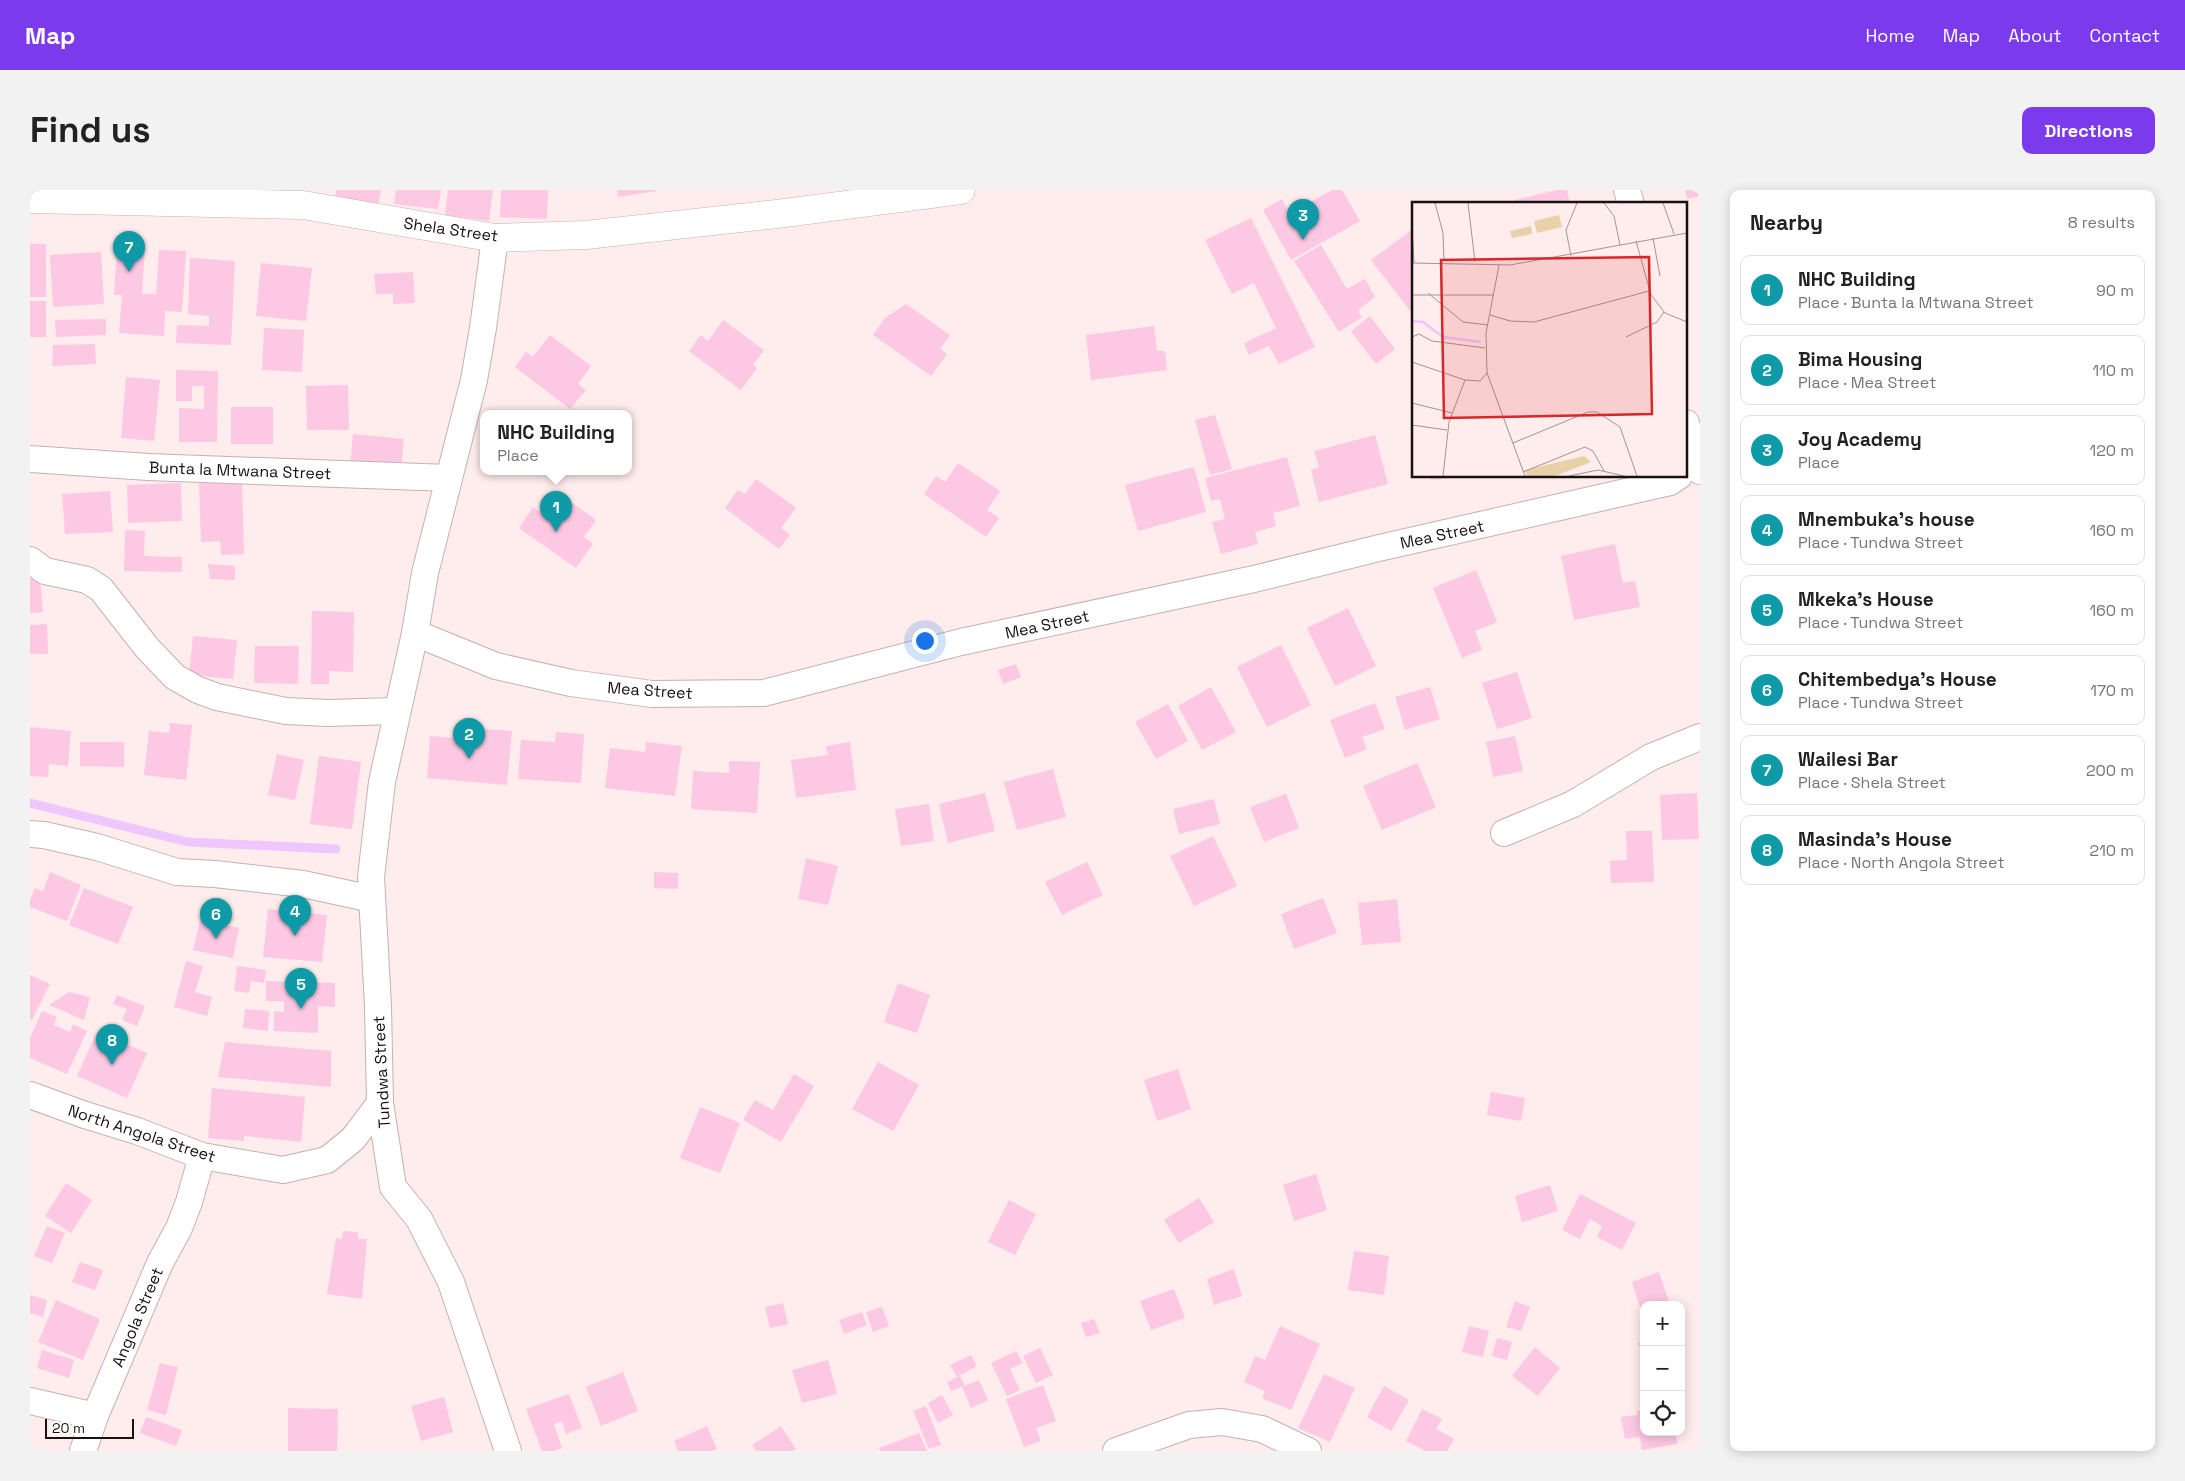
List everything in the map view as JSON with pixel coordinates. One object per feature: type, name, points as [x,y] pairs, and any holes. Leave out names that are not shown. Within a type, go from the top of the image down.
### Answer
[{"type":"main road","name":"Shela Street","points":[[45,196],[302,198],[495,238],[586,234],[777,214],[961,190]]},
{"type":"street","name":"Tundwa Street","points":[[495,238],[474,380],[425,573],[415,633],[396,711],[382,782],[372,888],[380,1103],[393,1187],[419,1219],[451,1282],[508,1451]]},
{"type":"street","points":[[1688,442],[1691,471]]},
{"type":"street","name":"Bunta la Mtwana Street","points":[[30,459],[148,466],[449,478]]},
{"type":"street","name":"Mea Street","points":[[415,633],[496,666],[571,683],[652,694],[764,694],[961,642],[1245,581],[1379,548],[1588,502],[1670,482],[1678,478]]},
{"type":"street","points":[[30,560],[45,571],[87,580],[101,589],[148,649],[175,677],[198,690],[217,697],[286,712],[396,711]]},
{"type":"street","points":[[1504,833],[1573,804],[1651,757],[1700,737]]},
{"type":"street","points":[[30,834],[44,835],[97,847],[177,872],[216,874],[303,884],[372,888]]},
{"type":"street","name":"North Angola Street","points":[[30,1095],[85,1115],[136,1130],[202,1156],[283,1170],[327,1160],[353,1139],[380,1103]]},
{"type":"street","name":"Angola Street","points":[[83,1451],[95,1416],[160,1263],[179,1228],[190,1202],[202,1156]]},
{"type":"street","points":[[30,1401],[95,1416]]},
{"type":"street","points":[[1116,1451],[1189,1425],[1222,1422],[1262,1429],[1308,1451]]},
{"type":"building","points":[[336,190],[381,190],[378,205],[335,197]]},
{"type":"building","points":[[396,190],[441,190],[438,209],[394,204]]},
{"type":"building","points":[[448,190],[493,190],[489,221],[445,215]]},
{"type":"building","points":[[501,190],[548,190],[547,219],[500,217]]},
{"type":"building","points":[[617,190],[657,190],[657,191],[618,197]]},
{"type":"building","points":[[1332,190],[1342,190],[1360,221],[1291,260],[1263,210],[1282,199],[1290,214]]},
{"type":"building","points":[[1557,190],[1567,190],[1570,202],[1515,202],[1515,200]]},
{"type":"building","points":[[1685,190],[1700,190],[1700,196],[1687,199]]},
{"type":"building","points":[[1251,218],[1315,347],[1279,364],[1269,346],[1249,355],[1244,343],[1276,328],[1254,283],[1232,294],[1205,240]]},
{"type":"building","points":[[1412,229],[1412,313],[1371,260]]},
{"type":"building","points":[[30,244],[46,244],[46,297],[30,297]]},
{"type":"building","points":[[1321,245],[1347,289],[1365,279],[1375,297],[1358,310],[1362,317],[1339,332],[1294,261]]},
{"type":"building","points":[[117,247],[145,249],[142,294],[156,294],[159,250],[186,251],[182,312],[165,311],[164,336],[119,333],[122,295],[114,295]]},
{"type":"building","points":[[101,252],[104,304],[53,307],[50,255]]},
{"type":"building","points":[[190,258],[235,261],[231,345],[176,343],[177,325],[209,326],[209,316],[188,314]]},
{"type":"building","points":[[261,263],[312,268],[306,321],[256,316]]},
{"type":"building","points":[[413,272],[415,303],[393,304],[393,294],[376,294],[374,274]]},
{"type":"building","points":[[30,301],[46,301],[46,337],[30,337]]},
{"type":"building","points":[[906,304],[950,335],[940,349],[947,354],[931,376],[873,335],[885,318]]},
{"type":"building","points":[[1370,316],[1395,349],[1376,364],[1351,331]]},
{"type":"building","points":[[106,319],[106,335],[56,337],[55,320]]},
{"type":"building","points":[[723,320],[764,350],[753,365],[757,368],[741,390],[689,351],[701,335],[708,341]]},
{"type":"building","points":[[1154,326],[1157,351],[1165,351],[1167,370],[1091,380],[1086,335]]},
{"type":"building","points":[[264,328],[304,330],[302,372],[262,370]]},
{"type":"building","points":[[550,335],[591,366],[578,384],[586,390],[570,409],[515,367],[526,352],[533,357]]},
{"type":"building","points":[[95,344],[96,364],[52,366],[53,345]]},
{"type":"building","points":[[176,370],[218,371],[217,442],[179,442],[179,408],[204,409],[204,386],[192,386],[192,401],[176,401]]},
{"type":"building","points":[[126,377],[160,380],[154,441],[121,438]]},
{"type":"building","points":[[348,385],[349,430],[307,430],[306,386]]},
{"type":"building","points":[[231,407],[273,407],[273,444],[231,444]]},
{"type":"building","points":[[1215,415],[1232,469],[1210,475],[1195,420]]},
{"type":"building","points":[[353,434],[404,439],[401,470],[350,466]]},
{"type":"building","points":[[1375,435],[1388,484],[1319,502],[1311,470],[1319,467],[1314,451]]},
{"type":"building","points":[[1287,457],[1300,506],[1273,513],[1276,526],[1255,532],[1258,544],[1221,554],[1212,522],[1225,519],[1220,499],[1211,501],[1205,478]]},
{"type":"building","points":[[958,463],[1000,491],[987,510],[999,518],[986,537],[924,494],[936,476],[945,482]]},
{"type":"building","points":[[1194,467],[1206,512],[1138,531],[1125,485]]},
{"type":"building","points":[[1430,478],[1451,478],[1431,480]]},
{"type":"building","points":[[756,479],[796,508],[781,528],[790,535],[779,549],[725,508],[738,490],[745,494]]},
{"type":"building","points":[[242,481],[244,554],[221,555],[220,541],[201,542],[199,483]]},
{"type":"building","points":[[181,483],[182,521],[128,523],[127,485]]},
{"type":"building","points":[[110,491],[113,532],[65,534],[62,494]]},
{"type":"building","points":[[557,492],[596,520],[584,537],[593,544],[576,568],[519,528],[533,507],[542,513]]},
{"type":"building","points":[[125,530],[145,531],[144,556],[182,557],[182,572],[124,571]]},
{"type":"building","points":[[1615,544],[1623,583],[1635,581],[1640,607],[1574,620],[1561,556]]},
{"type":"building","points":[[208,564],[235,566],[235,580],[210,579]]},
{"type":"building","points":[[1476,570],[1497,622],[1475,631],[1482,650],[1462,658],[1433,588]]},
{"type":"building","points":[[30,577],[40,577],[43,612],[30,613]]},
{"type":"building","points":[[1348,608],[1376,666],[1335,686],[1307,628]]},
{"type":"building","points":[[312,611],[354,612],[353,672],[329,671],[329,684],[311,684]]},
{"type":"building","points":[[47,624],[48,654],[30,654],[30,625]]},
{"type":"building","points":[[193,636],[237,640],[233,679],[189,675]]},
{"type":"building","points":[[1281,645],[1311,705],[1267,727],[1237,667]]},
{"type":"building","points":[[255,646],[299,646],[298,684],[254,683]]},
{"type":"building","points":[[1016,664],[1021,677],[1003,684],[998,670]]},
{"type":"building","points":[[1517,672],[1532,718],[1497,729],[1482,683]]},
{"type":"building","points":[[1211,687],[1236,732],[1202,750],[1178,706]]},
{"type":"building","points":[[1430,687],[1440,719],[1405,730],[1395,697]]},
{"type":"building","points":[[1375,703],[1385,729],[1362,737],[1367,749],[1345,758],[1330,720]]},
{"type":"building","points":[[1168,704],[1188,741],[1156,759],[1135,722]]},
{"type":"building","points":[[170,723],[192,725],[186,780],[144,775],[149,731],[169,733]]},
{"type":"building","points":[[30,727],[71,731],[68,766],[49,764],[48,777],[30,776]]},
{"type":"building","points":[[483,729],[512,731],[507,785],[427,778],[430,736],[481,740]]},
{"type":"building","points":[[556,732],[584,734],[581,783],[518,779],[521,740],[555,742]]},
{"type":"building","points":[[1515,736],[1523,771],[1493,777],[1486,742]]},
{"type":"building","points":[[80,742],[124,742],[124,767],[80,766]]},
{"type":"building","points":[[646,742],[682,746],[675,796],[605,788],[610,748],[645,752]]},
{"type":"building","points":[[850,742],[856,790],[796,798],[791,760],[828,755],[826,746]]},
{"type":"building","points":[[277,754],[304,760],[295,800],[268,795]]},
{"type":"building","points":[[319,756],[361,762],[352,829],[310,824]]},
{"type":"building","points":[[729,761],[760,762],[757,813],[691,809],[693,771],[729,773]]},
{"type":"building","points":[[1417,763],[1436,807],[1382,830],[1363,786]]},
{"type":"building","points":[[1053,769],[1066,817],[1017,830],[1004,782]]},
{"type":"building","points":[[985,793],[995,831],[948,843],[939,804]]},
{"type":"building","points":[[1697,793],[1699,839],[1662,840],[1660,795]]},
{"type":"building","points":[[1286,794],[1299,828],[1264,842],[1250,807]]},
{"type":"building","points":[[1214,799],[1220,824],[1179,834],[1173,809]]},
{"type":"building","points":[[929,804],[934,841],[901,846],[895,809]]},
{"type":"building","points":[[1626,831],[1652,831],[1654,882],[1611,883],[1610,861],[1627,860]]},
{"type":"building","points":[[1213,836],[1237,886],[1194,906],[1170,856]]},
{"type":"building","points":[[806,858],[838,866],[828,905],[798,899]]},
{"type":"building","points":[[1087,862],[1103,895],[1062,915],[1045,882]]},
{"type":"building","points":[[50,872],[81,885],[67,921],[30,907],[30,900],[35,888],[43,891]]},
{"type":"building","points":[[654,872],[678,873],[678,889],[654,888]]},
{"type":"building","points":[[84,888],[133,907],[118,944],[69,925]]},
{"type":"building","points":[[1323,898],[1337,933],[1294,949],[1281,914]]},
{"type":"building","points":[[1397,899],[1401,942],[1362,945],[1358,903]]},
{"type":"building","points":[[268,909],[327,915],[322,962],[263,957]]},
{"type":"building","points":[[202,911],[220,914],[218,924],[239,928],[233,958],[193,950]]},
{"type":"building","points":[[186,961],[203,966],[195,992],[212,997],[207,1016],[174,1007]]},
{"type":"building","points":[[237,966],[266,970],[264,983],[251,981],[249,993],[234,991]]},
{"type":"building","points":[[30,975],[50,984],[32,1020],[30,1019]]},
{"type":"building","points":[[266,981],[335,983],[335,1007],[318,1006],[318,1033],[274,1031],[274,1011],[284,1012],[284,1001],[266,1001]]},
{"type":"building","points":[[898,983],[930,995],[917,1033],[884,1022]]},
{"type":"building","points":[[69,992],[90,997],[84,1020],[49,1005]]},
{"type":"building","points":[[117,995],[145,1006],[137,1026],[122,1020],[127,1009],[113,1004]]},
{"type":"building","points":[[245,1009],[269,1011],[268,1031],[243,1028]]},
{"type":"building","points":[[42,1011],[57,1017],[54,1025],[70,1032],[73,1024],[87,1031],[67,1074],[30,1058],[30,1038]]},
{"type":"building","points":[[97,1032],[147,1053],[127,1098],[77,1076]]},
{"type":"building","points":[[225,1042],[331,1051],[331,1087],[218,1077]]},
{"type":"building","points":[[878,1062],[919,1085],[893,1131],[852,1109]]},
{"type":"building","points":[[1178,1069],[1191,1109],[1157,1121],[1144,1080]]},
{"type":"building","points":[[794,1074],[814,1086],[781,1142],[743,1120],[755,1100],[773,1110]]},
{"type":"building","points":[[212,1088],[305,1097],[301,1142],[244,1136],[244,1141],[208,1138]]},
{"type":"building","points":[[1491,1092],[1525,1098],[1521,1121],[1487,1115]]},
{"type":"building","points":[[700,1107],[740,1123],[720,1173],[680,1158]]},
{"type":"building","points":[[1316,1174],[1327,1210],[1294,1221],[1283,1185]]},
{"type":"building","points":[[66,1183],[92,1200],[71,1233],[45,1216]]},
{"type":"building","points":[[1550,1185],[1558,1211],[1522,1222],[1515,1196]]},
{"type":"building","points":[[1580,1194],[1636,1223],[1622,1250],[1597,1237],[1602,1226],[1590,1219],[1580,1239],[1562,1230]]},
{"type":"building","points":[[1199,1198],[1214,1222],[1179,1243],[1164,1220]]},
{"type":"building","points":[[1009,1200],[1036,1214],[1015,1255],[988,1242]]},
{"type":"building","points":[[47,1226],[65,1233],[52,1263],[34,1256]]},
{"type":"building","points":[[343,1231],[358,1232],[358,1239],[367,1239],[362,1299],[327,1294],[336,1238],[342,1239]]},
{"type":"building","points":[[1354,1251],[1389,1256],[1384,1295],[1348,1290]]},
{"type":"building","points":[[80,1262],[103,1270],[95,1290],[72,1282]]},
{"type":"building","points":[[1234,1269],[1242,1296],[1214,1305],[1207,1279]]},
{"type":"building","points":[[1659,1272],[1669,1301],[1640,1301],[1640,1307],[1632,1282]]},
{"type":"building","points":[[1174,1289],[1185,1318],[1151,1330],[1140,1301]]},
{"type":"building","points":[[30,1295],[47,1300],[43,1317],[30,1313]]},
{"type":"building","points":[[56,1300],[100,1319],[83,1360],[38,1342]]},
{"type":"building","points":[[1515,1301],[1530,1307],[1521,1331],[1506,1327]]},
{"type":"building","points":[[783,1303],[788,1324],[770,1328],[765,1307]]},
{"type":"building","points":[[882,1307],[889,1326],[873,1332],[866,1312]]},
{"type":"building","points":[[862,1312],[867,1325],[844,1334],[839,1320]]},
{"type":"building","points":[[1094,1319],[1100,1333],[1086,1337],[1081,1323]]},
{"type":"building","points":[[1280,1326],[1320,1344],[1291,1410],[1262,1398],[1265,1391],[1244,1382],[1255,1356],[1265,1360]]},
{"type":"building","points":[[1469,1326],[1489,1331],[1483,1357],[1462,1352]]},
{"type":"building","points":[[1497,1338],[1512,1342],[1507,1360],[1492,1356]]},
{"type":"building","points":[[1535,1347],[1560,1368],[1538,1396],[1512,1376]]},
{"type":"building","points":[[1040,1348],[1053,1375],[1036,1383],[1023,1356]]},
{"type":"building","points":[[42,1350],[74,1360],[69,1378],[37,1368]]},
{"type":"building","points":[[1016,1351],[1023,1363],[1010,1369],[1020,1390],[1007,1396],[991,1363]]},
{"type":"building","points":[[971,1355],[977,1366],[957,1377],[950,1365]]},
{"type":"building","points":[[828,1360],[837,1394],[802,1403],[792,1370]]},
{"type":"building","points":[[160,1363],[178,1367],[166,1415],[147,1410]]},
{"type":"building","points":[[623,1372],[638,1411],[601,1426],[586,1387]]},
{"type":"building","points":[[1324,1374],[1355,1388],[1330,1442],[1298,1428]]},
{"type":"building","points":[[960,1376],[965,1385],[951,1391],[947,1382]]},
{"type":"building","points":[[979,1380],[988,1400],[971,1408],[962,1387]]},
{"type":"building","points":[[1043,1385],[1056,1421],[1036,1428],[1041,1441],[1024,1447],[1006,1399]]},
{"type":"building","points":[[1384,1386],[1409,1400],[1391,1431],[1367,1417]]},
{"type":"building","points":[[569,1394],[582,1428],[566,1434],[562,1421],[554,1424],[562,1448],[554,1451],[542,1451],[526,1409]]},
{"type":"building","points":[[942,1395],[953,1415],[938,1423],[928,1403]]},
{"type":"building","points":[[444,1397],[453,1432],[421,1441],[411,1406]]},
{"type":"building","points":[[926,1406],[941,1445],[929,1449],[913,1411]]},
{"type":"building","points":[[288,1408],[338,1409],[337,1451],[288,1451]]},
{"type":"building","points":[[1422,1409],[1442,1419],[1436,1429],[1454,1439],[1447,1451],[1426,1451],[1406,1441]]},
{"type":"building","points":[[1637,1411],[1640,1411],[1640,1436],[1676,1436],[1677,1444],[1642,1450],[1640,1437],[1625,1439],[1621,1417],[1637,1415]]},
{"type":"building","points":[[146,1417],[182,1430],[176,1446],[140,1433]]},
{"type":"building","points":[[707,1426],[717,1449],[712,1451],[678,1451],[674,1441]]},
{"type":"building","points":[[781,1426],[796,1449],[792,1451],[756,1451],[752,1445]]},
{"type":"building","points":[[919,1433],[927,1451],[880,1451],[879,1448]]},
{"type":"waterway","points":[[30,803],[188,842],[336,849]]},
{"type":"place","name":"Joy Academy","points":[[1303,240]]},
{"type":"place","name":"Wailesi Bar","points":[[129,272]]},
{"type":"place","name":"NHC Building","points":[[556,532]]},
{"type":"place","name":"Bima Housing","points":[[469,759]]},
{"type":"place","name":"Mnembuka's house","points":[[295,936]]},
{"type":"place","name":"Chitembedya's House","points":[[216,939]]},
{"type":"place","name":"Mkeka's House","points":[[301,1009]]},
{"type":"place","name":"Masinda's House","points":[[112,1065]]}]
